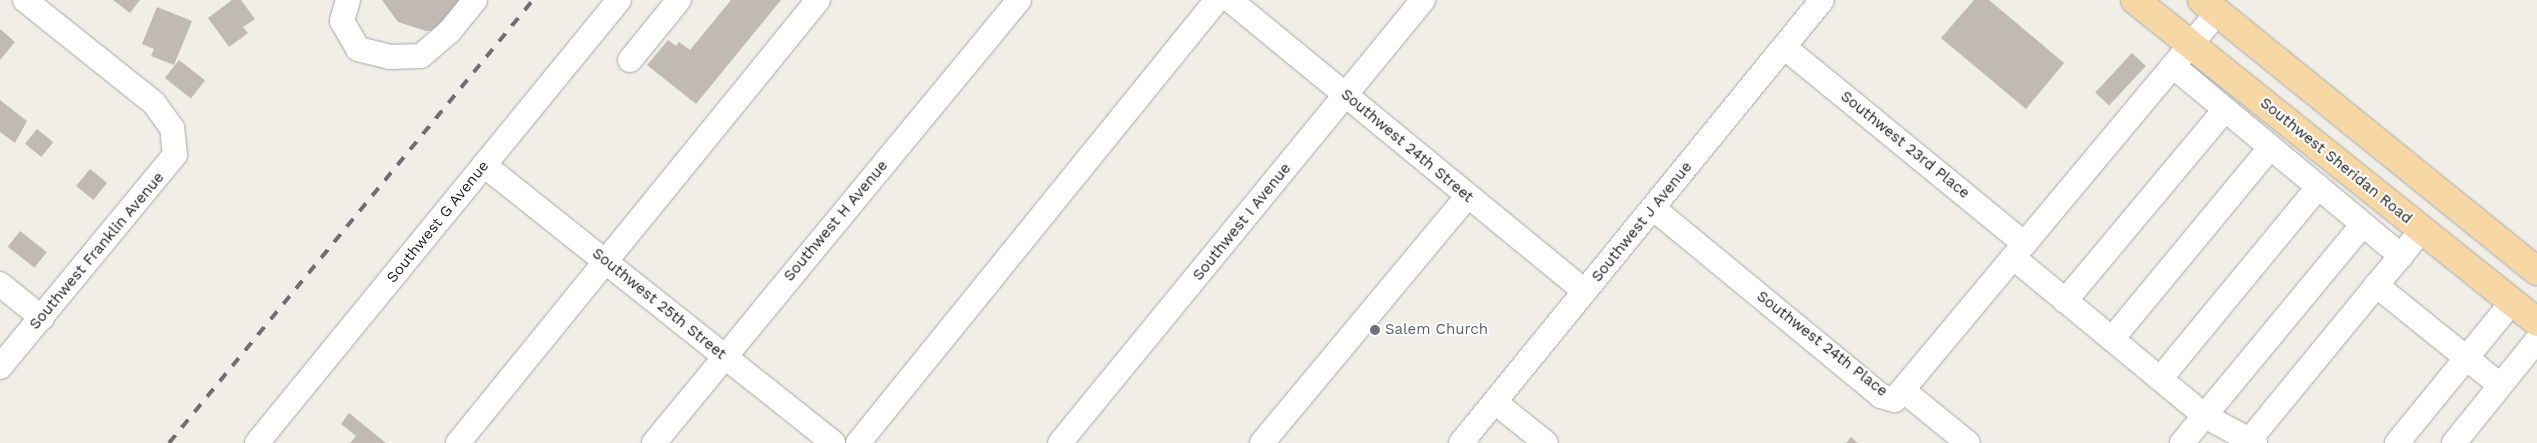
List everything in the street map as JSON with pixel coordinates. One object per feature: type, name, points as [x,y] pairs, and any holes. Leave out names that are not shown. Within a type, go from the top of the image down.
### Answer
[{"type":"main road","name":"Southwest Sheridan Road","points":[[2135,0],[2537,322]]},
{"type":"main road","points":[[2209,6],[2537,271]]},
{"type":"street","name":"Southwest Franklin Avenue","points":[[0,367],[175,155],[172,128],[154,103],[25,0]]},
{"type":"street","points":[[348,0],[342,21],[358,49],[390,57],[421,56],[449,32],[475,0]]},
{"type":"street","name":"Southwest G Avenue","points":[[257,443],[619,0]]},
{"type":"street","points":[[630,60],[679,0]]},
{"type":"street","points":[[458,443],[818,0]]},
{"type":"street","name":"Southwest H Avenue","points":[[654,443],[1019,0]]},
{"type":"street","points":[[858,443],[1217,0]]},
{"type":"street","name":"Southwest 24th Street","points":[[1230,0],[1346,94],[1467,197],[1584,291]]},
{"type":"street","name":"Southwest I Avenue","points":[[1060,443],[1423,0]]},
{"type":"street","name":"Southwest J Avenue","points":[[1461,443],[1822,0]]},
{"type":"street","name":"Southwest 24th Place","points":[[1653,208],[1881,396],[1894,400],[1904,391],[2191,44],[2209,6]]},
{"type":"street","name":"Southwest 23rd Place","points":[[1784,47],[2019,251],[2065,301],[2205,416],[2250,442]]},
{"type":"street","points":[[2173,66],[2224,111],[2400,256]]},
{"type":"street","points":[[2065,301],[2224,111]]},
{"type":"street","points":[[2112,339],[2270,148]]},
{"type":"street","name":"Southwest 25th Street","points":[[484,165],[833,443]]},
{"type":"street","points":[[2160,379],[2318,187]]},
{"type":"street","points":[[1262,443],[1467,197]]},
{"type":"street","points":[[2182,443],[2363,224]]},
{"type":"street","points":[[2250,442],[2422,230]]},
{"type":"street","points":[[0,284],[42,318]]},
{"type":"street","points":[[2376,285],[2500,385]]},
{"type":"street","points":[[2397,443],[2512,302]]},
{"type":"street","points":[[2454,443],[2537,340]]},
{"type":"street","points":[[1904,391],[1968,443]]},
{"type":"street","points":[[1495,402],[1546,443]]},
{"type":"building","points":[[113,0],[140,0],[130,13]]},
{"type":"building","points":[[232,0],[241,0],[255,19],[243,27],[248,33],[229,47],[208,18]]},
{"type":"building","points":[[382,0],[469,0],[441,29],[426,31],[398,22]]},
{"type":"building","points":[[731,0],[781,0],[696,104],[647,65],[668,40],[676,46],[679,42],[690,50]]},
{"type":"building","points":[[1974,0],[1989,0],[2064,63],[2026,109],[1941,38]]},
{"type":"building","points":[[157,7],[192,21],[174,65],[151,56],[154,49],[142,44]]},
{"type":"building","points":[[0,29],[15,42],[0,60]]},
{"type":"building","points":[[2132,53],[2146,66],[2109,105],[2095,92]]},
{"type":"building","points":[[179,60],[205,80],[191,98],[165,78]]},
{"type":"building","points":[[0,100],[27,121],[15,143],[0,132]]},
{"type":"building","points":[[37,129],[53,142],[41,157],[25,144]]},
{"type":"building","points":[[90,169],[107,183],[93,200],[76,186]]},
{"type":"building","points":[[20,231],[47,252],[34,268],[8,247]]},
{"type":"building","points":[[349,413],[386,443],[350,443],[356,436],[341,424]]},
{"type":"building","points":[[1851,437],[1858,443],[1846,443]]},
{"type":"railway","points":[[169,443],[533,0]]},
{"type":"place","name":"Salem Church","points":[[1375,330]]}]
